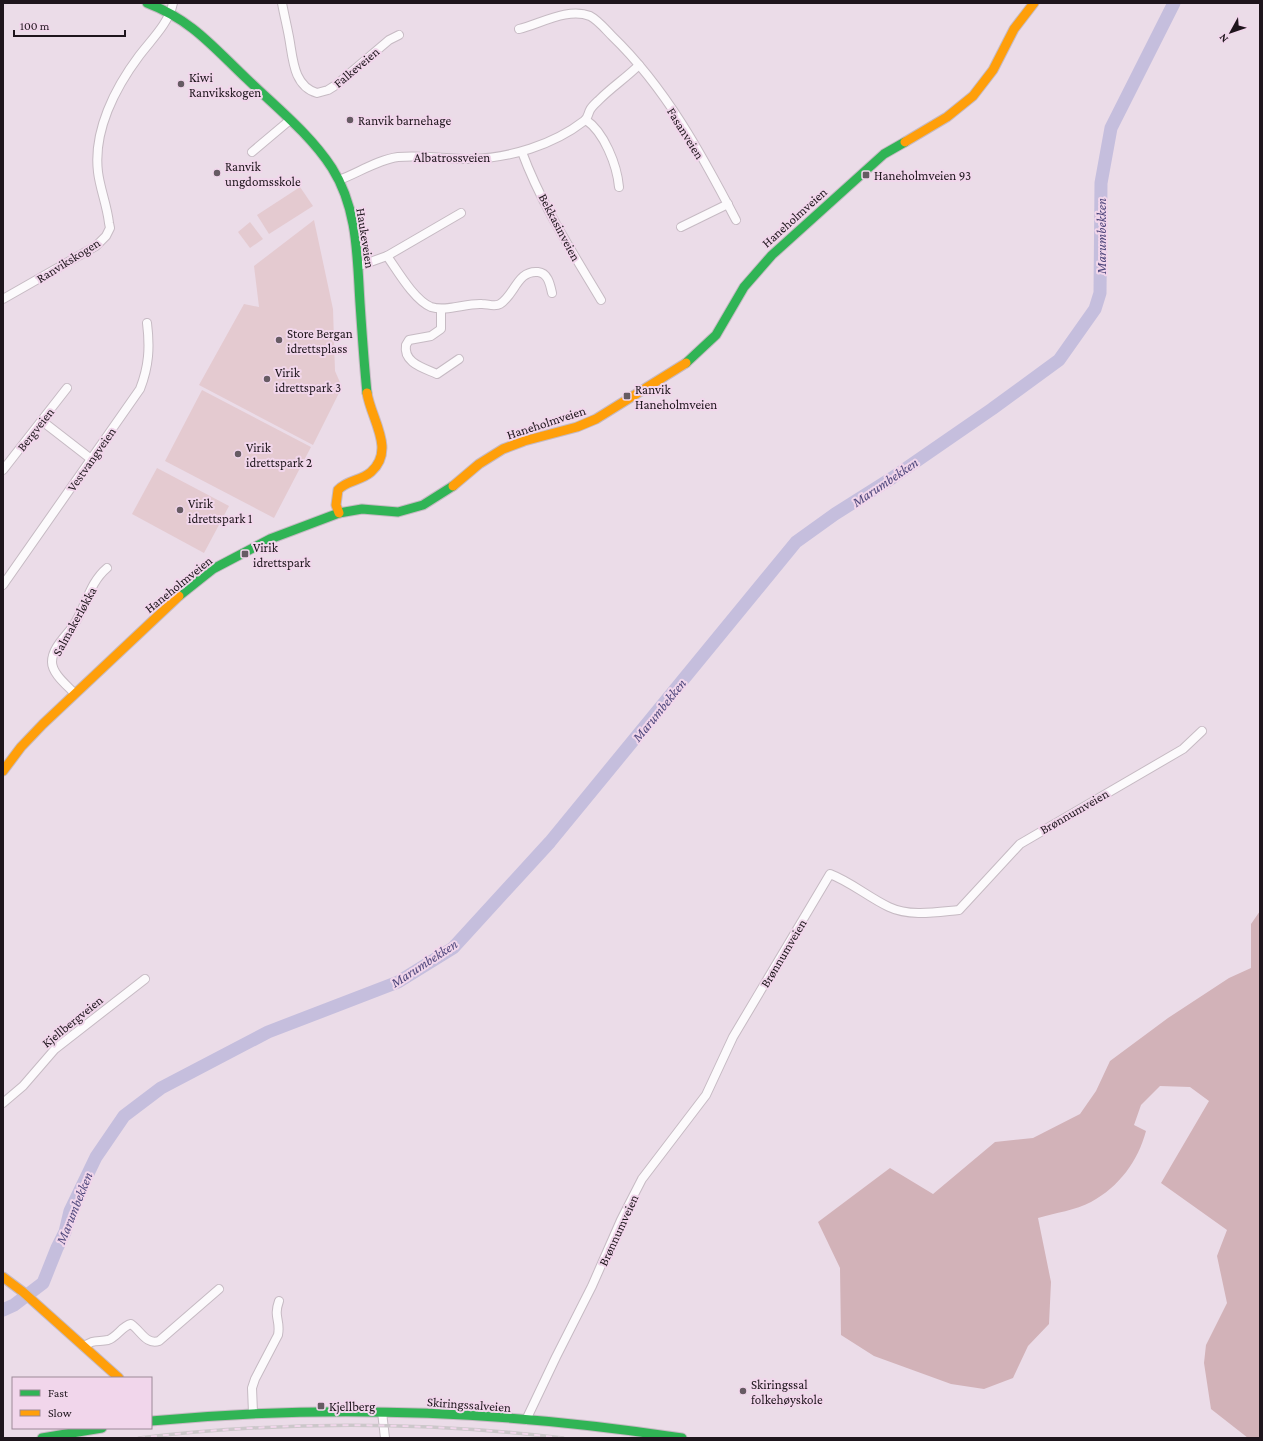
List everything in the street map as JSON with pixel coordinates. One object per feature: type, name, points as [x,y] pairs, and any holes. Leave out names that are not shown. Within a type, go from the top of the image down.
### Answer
[{"type":"main road","name":"Haukeveien","points":[[147,3],[172,8],[198,30],[229,63],[290,120],[319,150],[339,180],[351,210],[359,266],[368,400],[382,438],[383,454],[378,466],[372,472],[367,476],[344,484],[338,490],[336,505],[339,513]]},
{"type":"main road","name":"Haneholmveien","points":[[3,771],[32,735],[175,600],[213,569],[270,539],[339,513],[362,509],[403,512],[423,505],[438,497],[479,464],[503,449],[524,440],[577,427],[596,419],[692,359],[716,335],[744,287],[772,255],[884,154],[947,117],[973,96],[993,70],[1014,29],[1034,3]]},
{"type":"main road","points":[[3,1277],[23,1292],[118,1377]]},
{"type":"main road","name":"Skiringssalveien","points":[[152,1419],[253,1413],[335,1411],[382,1412],[526,1420],[682,1438]]},
{"type":"main road","points":[[42,1438],[96,1429]]},
{"type":"street","name":"Falkeveien","points":[[282,3],[294,69],[306,88],[316,94],[328,90],[336,85],[389,40],[399,35]]},
{"type":"street","name":"Ranvikskogen","points":[[3,299],[88,251],[106,236],[110,228],[110,223],[98,173],[97,160],[100,136],[107,112],[130,68],[172,8]]},
{"type":"street","points":[[519,29],[576,13],[589,16],[633,56],[639,66]]},
{"type":"street","name":"Albatrossveien","points":[[339,180],[372,165],[396,158],[445,156],[471,159],[522,152],[557,137],[586,120],[590,110],[600,99],[639,66]]},
{"type":"street","name":"Fasanveien","points":[[639,66],[682,123],[736,220]]},
{"type":"street","points":[[252,152],[290,120]]},
{"type":"street","points":[[586,120],[596,129],[614,163],[619,187]]},
{"type":"street","name":"Bekkasinveien","points":[[522,152],[528,169],[555,220],[601,300]]},
{"type":"street","points":[[681,227],[728,204]]},
{"type":"street","points":[[359,266],[387,256],[461,213]]},
{"type":"street","points":[[387,256],[420,299],[430,306],[441,308],[479,304],[498,304],[505,300],[522,277],[531,272],[540,272],[545,275],[552,293]]},
{"type":"street","points":[[441,308],[441,329],[431,336],[410,340],[406,345],[406,355],[412,362],[437,374],[459,359]]},
{"type":"street","name":"Vestvangveien","points":[[3,585],[140,389],[148,366],[149,355],[147,323]]},
{"type":"street","name":"Bergveien","points":[[3,470],[68,388]]},
{"type":"street","points":[[42,422],[91,459]]},
{"type":"street","name":"Salmakerløkka","points":[[75,694],[53,668],[52,659],[60,642],[77,619],[97,577],[106,568]]},
{"type":"street","name":"Brønnumveien","points":[[526,1420],[592,1286],[621,1220],[642,1179],[706,1095],[733,1037],[830,874],[845,879],[890,908],[926,913],[959,910],[1020,844],[1183,749],[1202,731]]},
{"type":"street","name":"Kjellbergveien","points":[[3,1103],[23,1086],[55,1048],[145,979]]},
{"type":"street","points":[[84,1347],[92,1341],[108,1340],[113,1338],[132,1324],[147,1340],[154,1343],[159,1341],[219,1289]]},
{"type":"street","points":[[253,1413],[252,1388],[255,1378],[278,1335],[279,1328],[275,1312],[279,1301]]},
{"type":"street","points":[[382,1412],[385,1438]]},
{"type":"shaded area","points":[[300,187],[313,206],[269,234],[257,215]]},
{"type":"shaded area","name":"Store Bergan idrettsplass","points":[[314,220],[333,309],[335,371],[342,387],[313,445],[199,385],[244,304],[259,307],[254,266]]},
{"type":"shaded area","points":[[250,222],[263,239],[250,248],[238,232]]},
{"type":"shaded area","name":"Virik idrettspark 2","points":[[202,390],[311,447],[274,518],[165,461]]},
{"type":"shaded area","name":"Virik idrettspark 1","points":[[157,468],[229,506],[204,553],[132,514]]},
{"type":"shaded area","points":[[1260,911],[1260,1438],[1248,1438],[1211,1409],[1204,1363],[1206,1345],[1227,1303],[1217,1256],[1227,1230],[1161,1183],[1209,1101],[1190,1087],[1160,1086],[1141,1105],[1134,1125],[1146,1131],[1138,1153],[1119,1181],[1110,1189],[1085,1205],[1038,1218],[1051,1282],[1049,1324],[1028,1346],[1013,1378],[984,1389],[951,1384],[874,1356],[841,1335],[840,1268],[818,1222],[890,1168],[933,1194],[995,1142],[1033,1138],[1080,1114],[1096,1091],[1110,1061],[1168,1018],[1229,978],[1251,968],[1251,924]]},
{"type":"waterway","name":"Marumbekken","points":[[3,1310],[14,1305],[43,1283],[65,1232],[70,1211],[96,1157],[124,1116],[161,1088],[268,1032],[398,982],[453,948],[550,842],[796,542],[835,514],[892,478],[992,409],[1059,360],[1095,309],[1100,293],[1101,183],[1111,128],[1174,3]]},
{"type":"railway","points":[[139,1438],[245,1428],[351,1425],[457,1428],[563,1438]]},
{"type":"traffic: fast","points":[[147,3],[177,18],[201,35],[303,132],[332,168],[341,184],[347,200],[355,234],[367,393]]},
{"type":"traffic: fast","points":[[686,363],[716,335],[744,287],[772,255],[884,154],[905,142]]},
{"type":"traffic: fast","points":[[179,596],[213,569],[270,539],[339,513],[362,509],[398,512],[423,505],[453,486]]},
{"type":"traffic: fast","points":[[152,1421],[284,1413],[417,1413],[483,1416],[550,1422],[682,1438]]},
{"type":"traffic: fast","points":[[42,1438],[96,1429]]},
{"type":"traffic: slow","points":[[905,142],[947,117],[973,96],[993,70],[1014,29],[1034,3]]},
{"type":"traffic: slow","points":[[453,486],[479,464],[503,449],[524,441],[577,427],[596,419],[686,363]]},
{"type":"traffic: slow","points":[[339,513],[336,505],[338,490],[346,484],[371,472],[378,463],[381,454],[382,444],[380,434],[367,393]]},
{"type":"traffic: slow","points":[[3,771],[21,747],[43,724],[179,596]]},
{"type":"traffic: slow","points":[[3,1277],[23,1292],[118,1377]]},
{"type":"place","name":"Kiwi Ranvikskogen","points":[[181,84]]},
{"type":"place","name":"Ranvik barnehage","points":[[350,120]]},
{"type":"place","name":"Ranvik ungdomsskole","points":[[217,173]]},
{"type":"place","name":"Haneholmveien 93","points":[[866,175]]},
{"type":"place","name":"Store Bergan idrettsplass","points":[[279,340]]},
{"type":"place","name":"Virik idrettspark 3","points":[[267,379]]},
{"type":"place","name":"Ranvik Haneholmveien","points":[[627,396]]},
{"type":"place","name":"Virik idrettspark 2","points":[[238,454]]},
{"type":"place","name":"Virik idrettspark 1","points":[[180,510]]},
{"type":"place","name":"Virik idrettspark","points":[[245,554]]},
{"type":"place","name":"Skiringssal folkehøyskole","points":[[743,1391]]},
{"type":"place","name":"Kjellberg","points":[[321,1406]]}]
